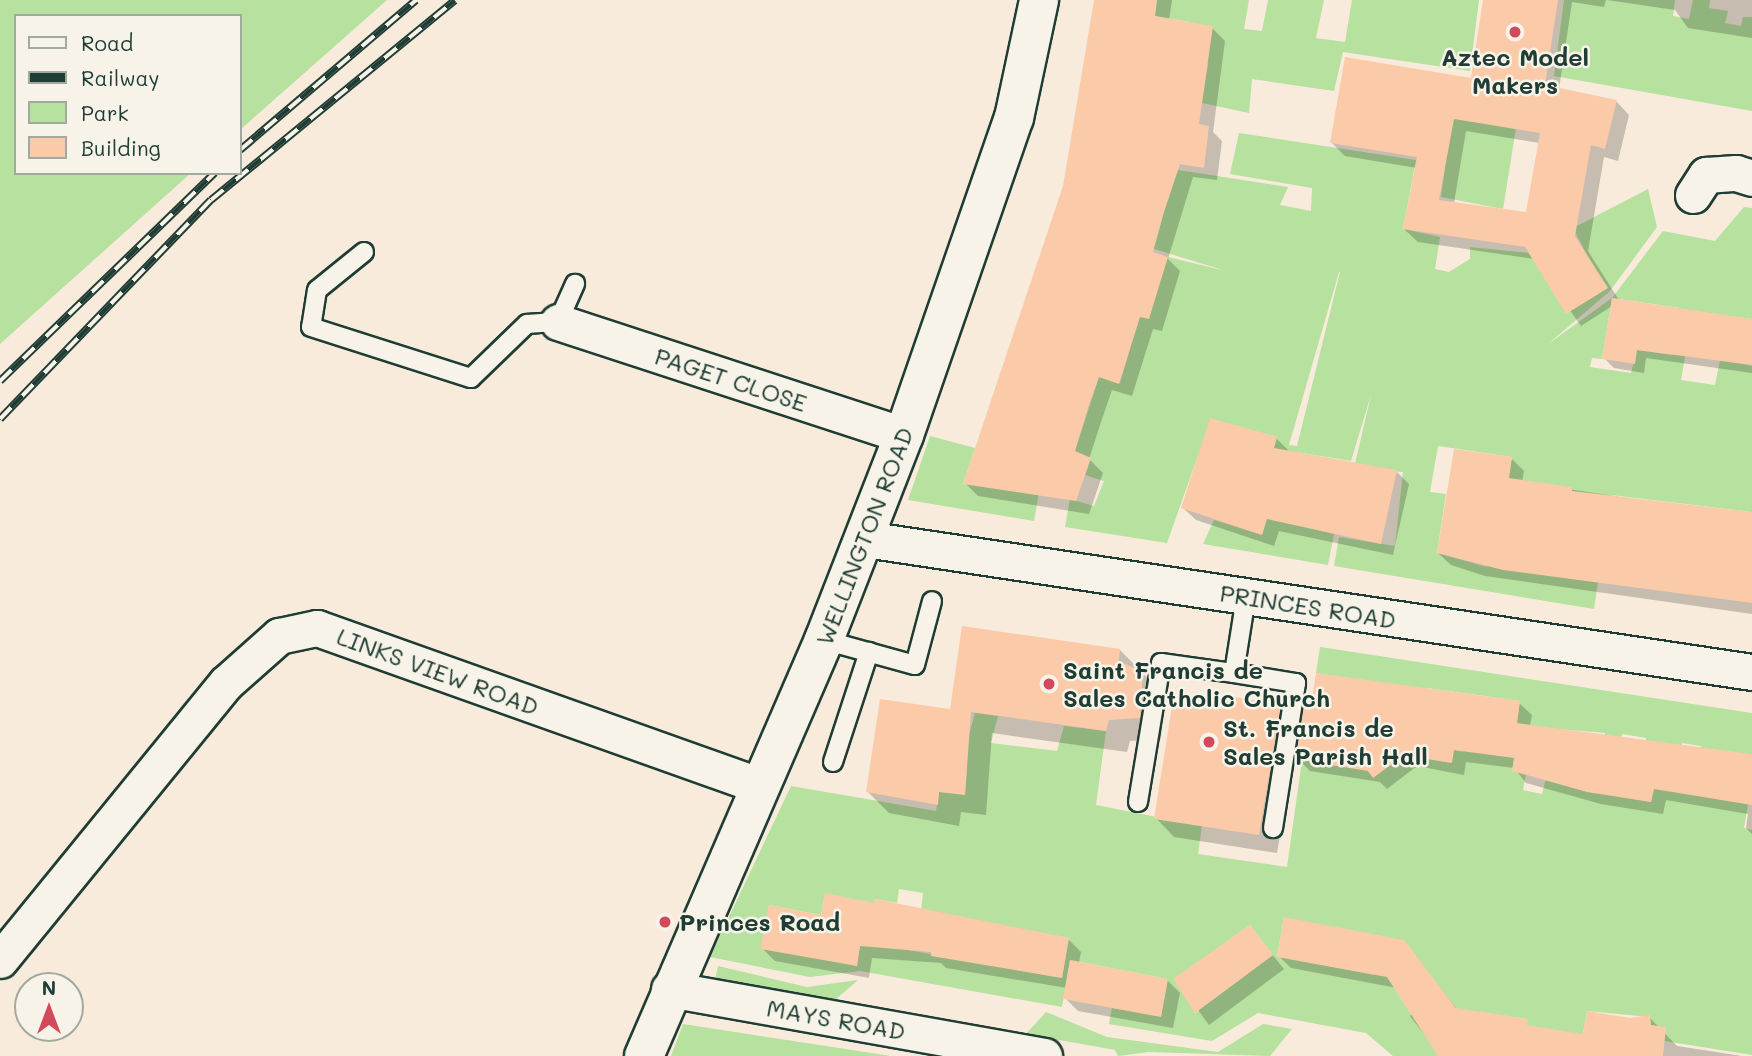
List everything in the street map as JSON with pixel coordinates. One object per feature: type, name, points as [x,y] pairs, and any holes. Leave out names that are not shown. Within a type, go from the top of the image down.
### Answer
[{"type":"main road","name":"WELLINGTON ROAD","points":[[643,1056],[669,989],[824,640],[904,435],[1014,118],[1038,0]]},
{"type":"street","points":[[1693,195],[1706,175],[1736,173],[1752,178]]},
{"type":"street","name":"PAGET CLOSE","points":[[558,322],[904,435]]},
{"type":"street","name":"PRINCES ROAD","points":[[865,539],[1752,672]]},
{"type":"street","name":"LINKS VIEW ROAD","points":[[0,960],[226,683],[279,636],[317,628],[761,786]]},
{"type":"street","name":"MAYS ROAD","points":[[669,989],[1044,1056]]},
{"type":"lane","points":[[364,252],[317,290],[311,327],[471,378],[527,324],[558,322],[575,284]]},
{"type":"lane","points":[[1234,673],[1246,597]]},
{"type":"lane","points":[[824,640],[915,665],[932,601]]},
{"type":"lane","points":[[834,762],[869,652]]},
{"type":"lane","points":[[1138,802],[1161,663],[1296,683],[1273,828]]},
{"type":"green space","points":[[0,0],[387,0],[242,128],[242,14],[14,14],[14,175],[189,175],[0,344]]},
{"type":"green space","points":[[1157,0],[1249,0],[1244,29],[1262,31],[1268,0],[1324,0],[1316,38],[1345,42],[1352,0],[1479,0],[1470,71],[1343,52],[1334,91],[1252,79],[1249,113],[1202,103],[1208,64],[1190,22],[1155,16]]},
{"type":"green space","points":[[1564,0],[1675,0],[1673,16],[1689,19],[1693,0],[1710,0],[1709,8],[1728,11],[1725,23],[1741,26],[1743,17],[1752,17],[1752,111],[1554,76]]},
{"type":"green space","points":[[1433,114],[1516,128],[1503,209],[1441,197],[1445,168]]},
{"type":"green space","points":[[1239,133],[1416,160],[1403,229],[1440,237],[1435,269],[1449,272],[1470,259],[1470,247],[1589,259],[1573,228],[1648,189],[1657,227],[1610,291],[1548,344],[1612,298],[1663,231],[1715,241],[1744,207],[1752,208],[1752,319],[1693,311],[1681,380],[1715,385],[1720,360],[1752,366],[1752,512],[1611,495],[1594,609],[1334,566],[1339,537],[1395,546],[1403,472],[1354,468],[1371,395],[1351,461],[1296,452],[1280,521],[1334,534],[1328,565],[1203,544],[1214,520],[1262,535],[1268,467],[1277,437],[1211,419],[1167,543],[1065,527],[1070,499],[1094,506],[1104,481],[1085,475],[1091,458],[1075,451],[1099,377],[1120,383],[1130,349],[1112,344],[1157,288],[1168,257],[1226,271],[1151,248],[1120,161],[1288,187],[1280,205],[1311,211],[1312,188],[1230,174]],"holes":[[[1339,272],[1297,446],[1289,445]],[[1612,298],[1680,308],[1672,355],[1637,350],[1631,373],[1590,367],[1592,358],[1602,359]],[[1438,446],[1512,457],[1495,562],[1488,561],[1487,567],[1437,553],[1446,494],[1430,492]]]},
{"type":"green space","points":[[930,436],[975,448],[963,484],[1039,493],[1034,521],[908,500]]},
{"type":"green space","points":[[1320,647],[1752,713],[1752,764],[1746,763],[1746,755],[1719,751],[1716,763],[1699,761],[1701,746],[1682,743],[1679,761],[1644,754],[1646,738],[1622,734],[1620,746],[1603,744],[1605,733],[1520,726],[1512,771],[1526,774],[1523,790],[1542,794],[1546,778],[1584,786],[1586,775],[1612,780],[1609,795],[1651,802],[1654,788],[1748,804],[1744,828],[1752,830],[1752,1055],[1664,1041],[1666,1028],[1651,1025],[1650,1017],[1587,1011],[1579,1056],[1572,1056],[1573,1047],[1558,1045],[1560,1031],[1527,1025],[1527,1019],[1480,1012],[1473,1056],[1393,1056],[1366,1033],[1258,1013],[1212,1041],[1109,1024],[1112,1008],[1161,1016],[1168,979],[1070,960],[1062,1007],[860,971],[810,977],[710,957],[791,786],[936,811],[939,792],[965,794],[967,767],[928,761],[930,735],[968,739],[975,713],[998,716],[991,743],[1057,751],[1064,726],[1106,731],[1096,805],[1202,826],[1198,854],[1287,867],[1302,760],[1337,766],[1341,742],[1359,745],[1357,757],[1370,774],[1379,773],[1387,767],[1391,740],[1406,741],[1413,688],[1316,673]],"holes":[[[1427,688],[1520,701],[1513,748],[1465,741],[1463,752],[1454,750],[1451,763],[1415,757]],[[899,889],[923,893],[921,911],[1069,938],[1062,978],[869,943],[875,899],[897,903]],[[825,894],[847,898],[843,919],[863,924],[857,966],[828,960],[828,956],[761,949],[769,905],[821,915]],[[1284,918],[1381,936],[1374,975],[1277,956]],[[1250,925],[1273,955],[1195,1013],[1174,979]],[[1408,945],[1471,1032],[1438,1055],[1381,968]]]},
{"type":"green space","points":[[718,966],[807,987],[858,980],[828,1006],[715,980]]},
{"type":"green space","points":[[1046,1012],[1107,1037],[1218,1052],[1263,1024],[1292,1029],[1270,1056],[1148,1052],[1118,1056],[1115,1050],[1026,1034]]},
{"type":"green space","points":[[683,1024],[891,1056],[671,1056]]},
{"type":"building","points":[[1094,0],[1157,0],[1155,16],[1213,26],[1199,124],[1209,126],[1204,168],[1180,164],[1153,252],[1168,257],[1149,319],[1140,317],[1119,384],[1099,377],[1075,451],[1091,458],[1076,501],[963,484],[1063,186]]},
{"type":"building","points":[[1483,0],[1558,0],[1545,85],[1617,100],[1605,149],[1591,145],[1575,236],[1608,288],[1566,314],[1525,247],[1403,229],[1417,157],[1330,143],[1345,57],[1471,78]],"holes":[[[1454,119],[1540,133],[1526,212],[1439,200]]]},
{"type":"building","points":[[1612,298],[1752,319],[1752,365],[1637,350],[1635,364],[1602,359]]},
{"type":"building","points":[[1210,418],[1277,437],[1274,448],[1397,470],[1381,544],[1267,519],[1262,535],[1181,508]]},
{"type":"building","points":[[1454,449],[1512,457],[1509,478],[1572,487],[1572,491],[1752,512],[1752,603],[1503,570],[1437,553]]},
{"type":"building","name":"Saint Francis de Sales Catholic Church","points":[[962,626],[1120,649],[1119,661],[1143,672],[1140,718],[1109,720],[1106,731],[971,712],[965,795],[939,792],[938,805],[866,792],[880,699],[950,709]]},
{"type":"building","points":[[1316,673],[1520,701],[1517,723],[1752,754],[1752,805],[1654,789],[1651,802],[1587,792],[1512,771],[1514,758],[1454,750],[1452,763],[1404,755],[1373,778],[1368,771],[1295,759],[1303,709],[1310,710]]},
{"type":"building","name":"St. Francis de Sales Parish Hall","points":[[1224,695],[1281,705],[1259,835],[1154,819],[1173,700],[1222,709]]},
{"type":"building","points":[[825,893],[875,903],[875,899],[1069,938],[1062,978],[931,956],[931,952],[860,946],[857,966],[760,949],[769,905],[821,915]]},
{"type":"building","points":[[1284,917],[1404,940],[1456,1008],[1528,1019],[1527,1025],[1583,1034],[1587,1011],[1630,1018],[1650,1015],[1651,1025],[1666,1027],[1663,1056],[1438,1056],[1387,977],[1277,957]]},
{"type":"building","points":[[1250,925],[1273,955],[1195,1013],[1173,979]]},
{"type":"building","points":[[1070,960],[1168,979],[1161,1017],[1063,999]]},
{"type":"railway","points":[[242,148],[416,0]]},
{"type":"railway","points":[[242,175],[455,0]]},
{"type":"railway","points":[[0,381],[213,175]]},
{"type":"railway","points":[[0,419],[211,200],[242,175]]},
{"type":"place","name":"Aztec Model Makers","points":[[1515,32]]},
{"type":"place","name":"Saint Francis de Sales Catholic Church","points":[[1049,684]]},
{"type":"place","name":"St. Francis de Sales Parish Hall","points":[[1209,742]]},
{"type":"place","name":"Princes Road","points":[[665,922]]}]
